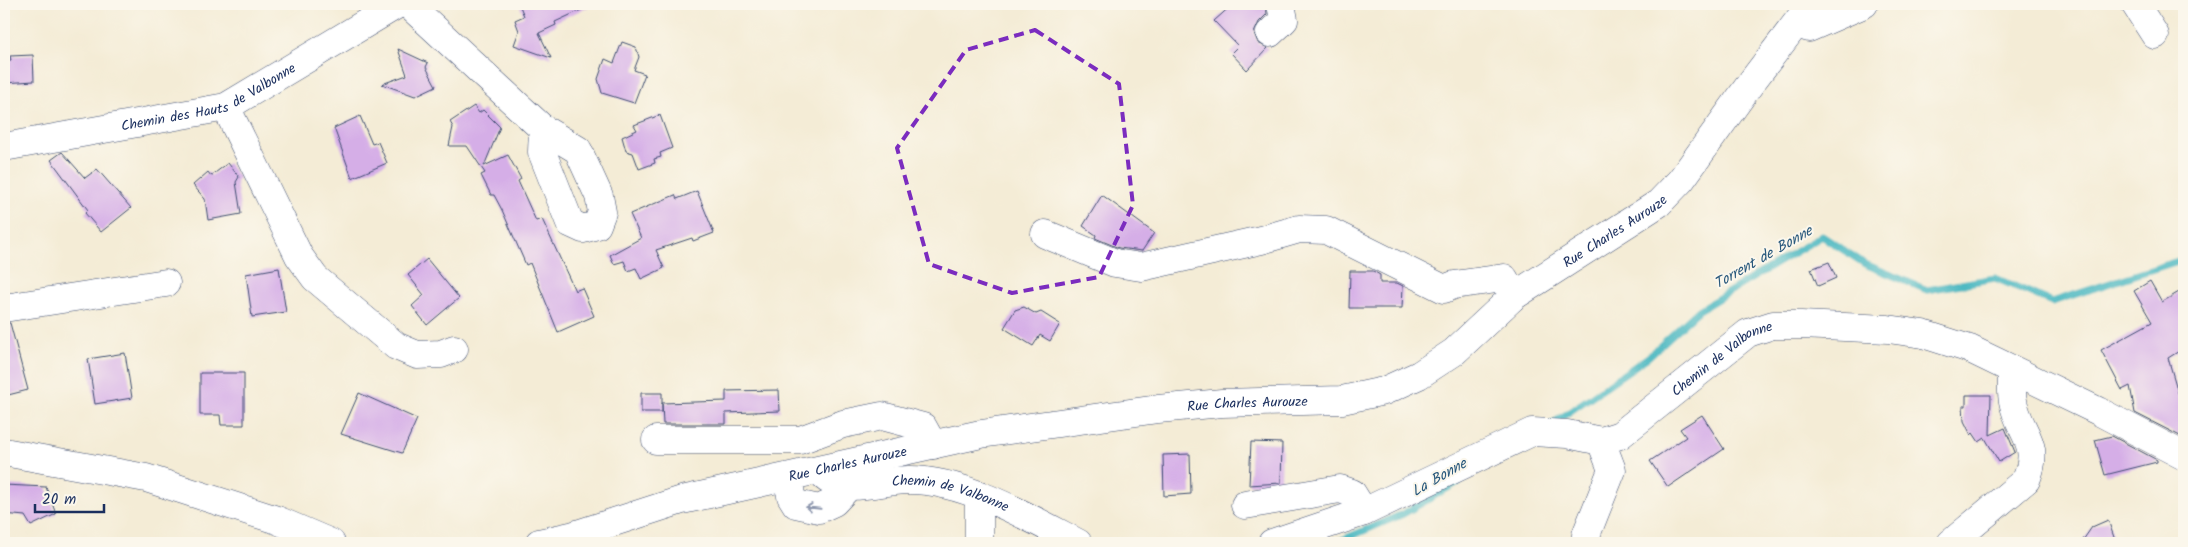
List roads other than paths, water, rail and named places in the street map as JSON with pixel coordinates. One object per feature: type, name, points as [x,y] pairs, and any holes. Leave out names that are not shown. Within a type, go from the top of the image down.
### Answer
[{"type":"street","name":"Chemin des Hauts de Valbonne","points":[[4,147],[226,107],[398,4]]},
{"type":"street","points":[[408,4],[543,129]]},
{"type":"street","points":[[1270,33],[1284,20],[1281,4]]},
{"type":"street","points":[[1804,14],[1809,28],[1864,4]]},
{"type":"street","points":[[2135,4],[2155,35]]},
{"type":"street","name":"Rue Charles Aurouze","points":[[539,543],[571,536],[682,500],[981,434],[1158,409],[1222,403],[1342,400],[1384,391],[1419,374],[1454,352],[1514,296],[1659,203],[1681,180],[1753,80],[1804,14]]},
{"type":"street","points":[[226,107],[298,256],[315,278],[396,346],[417,355],[441,354],[454,349]]},
{"type":"street","points":[[1045,234],[1115,263],[1141,267],[1261,240],[1299,229],[1326,230],[1444,289],[1454,285],[1504,278],[1514,296]]},
{"type":"street","points":[[4,308],[166,283]]},
{"type":"street","name":"Chemin de Valbonne","points":[[1601,441],[1620,435],[1748,333],[1774,325],[1878,329],[1923,334],[1970,349],[2098,411],[2184,456]]},
{"type":"street","points":[[1951,543],[2026,480],[2031,467],[2032,449],[2013,402],[2012,370]]},
{"type":"street","points":[[656,440],[800,440],[843,424],[882,416],[923,427],[933,445]]},
{"type":"street","points":[[1272,543],[1364,512],[1532,432],[1567,434],[1601,441],[1612,470],[1586,535],[1588,543]]},
{"type":"street","points":[[4,452],[146,478],[277,520],[331,543]]},
{"type":"street","name":"Chemin de Valbonne","points":[[818,470],[834,483],[850,486],[909,480],[942,485],[979,495],[1078,543]]},
{"type":"street","points":[[788,477],[791,496],[796,504],[819,509],[834,502],[850,486]]},
{"type":"street","points":[[1245,505],[1340,489],[1352,493],[1364,512]]},
{"type":"street","points":[[979,495],[979,543]]},
{"type":"waterway","name":"Torrent de Bonne","points":[[1552,424],[1648,357],[1699,310],[1822,236],[1865,264],[1927,290],[1995,278],[2052,302],[2184,259]]},
{"type":"waterway","name":"La Bonne","points":[[1335,543],[1403,514],[1460,481]]}]
